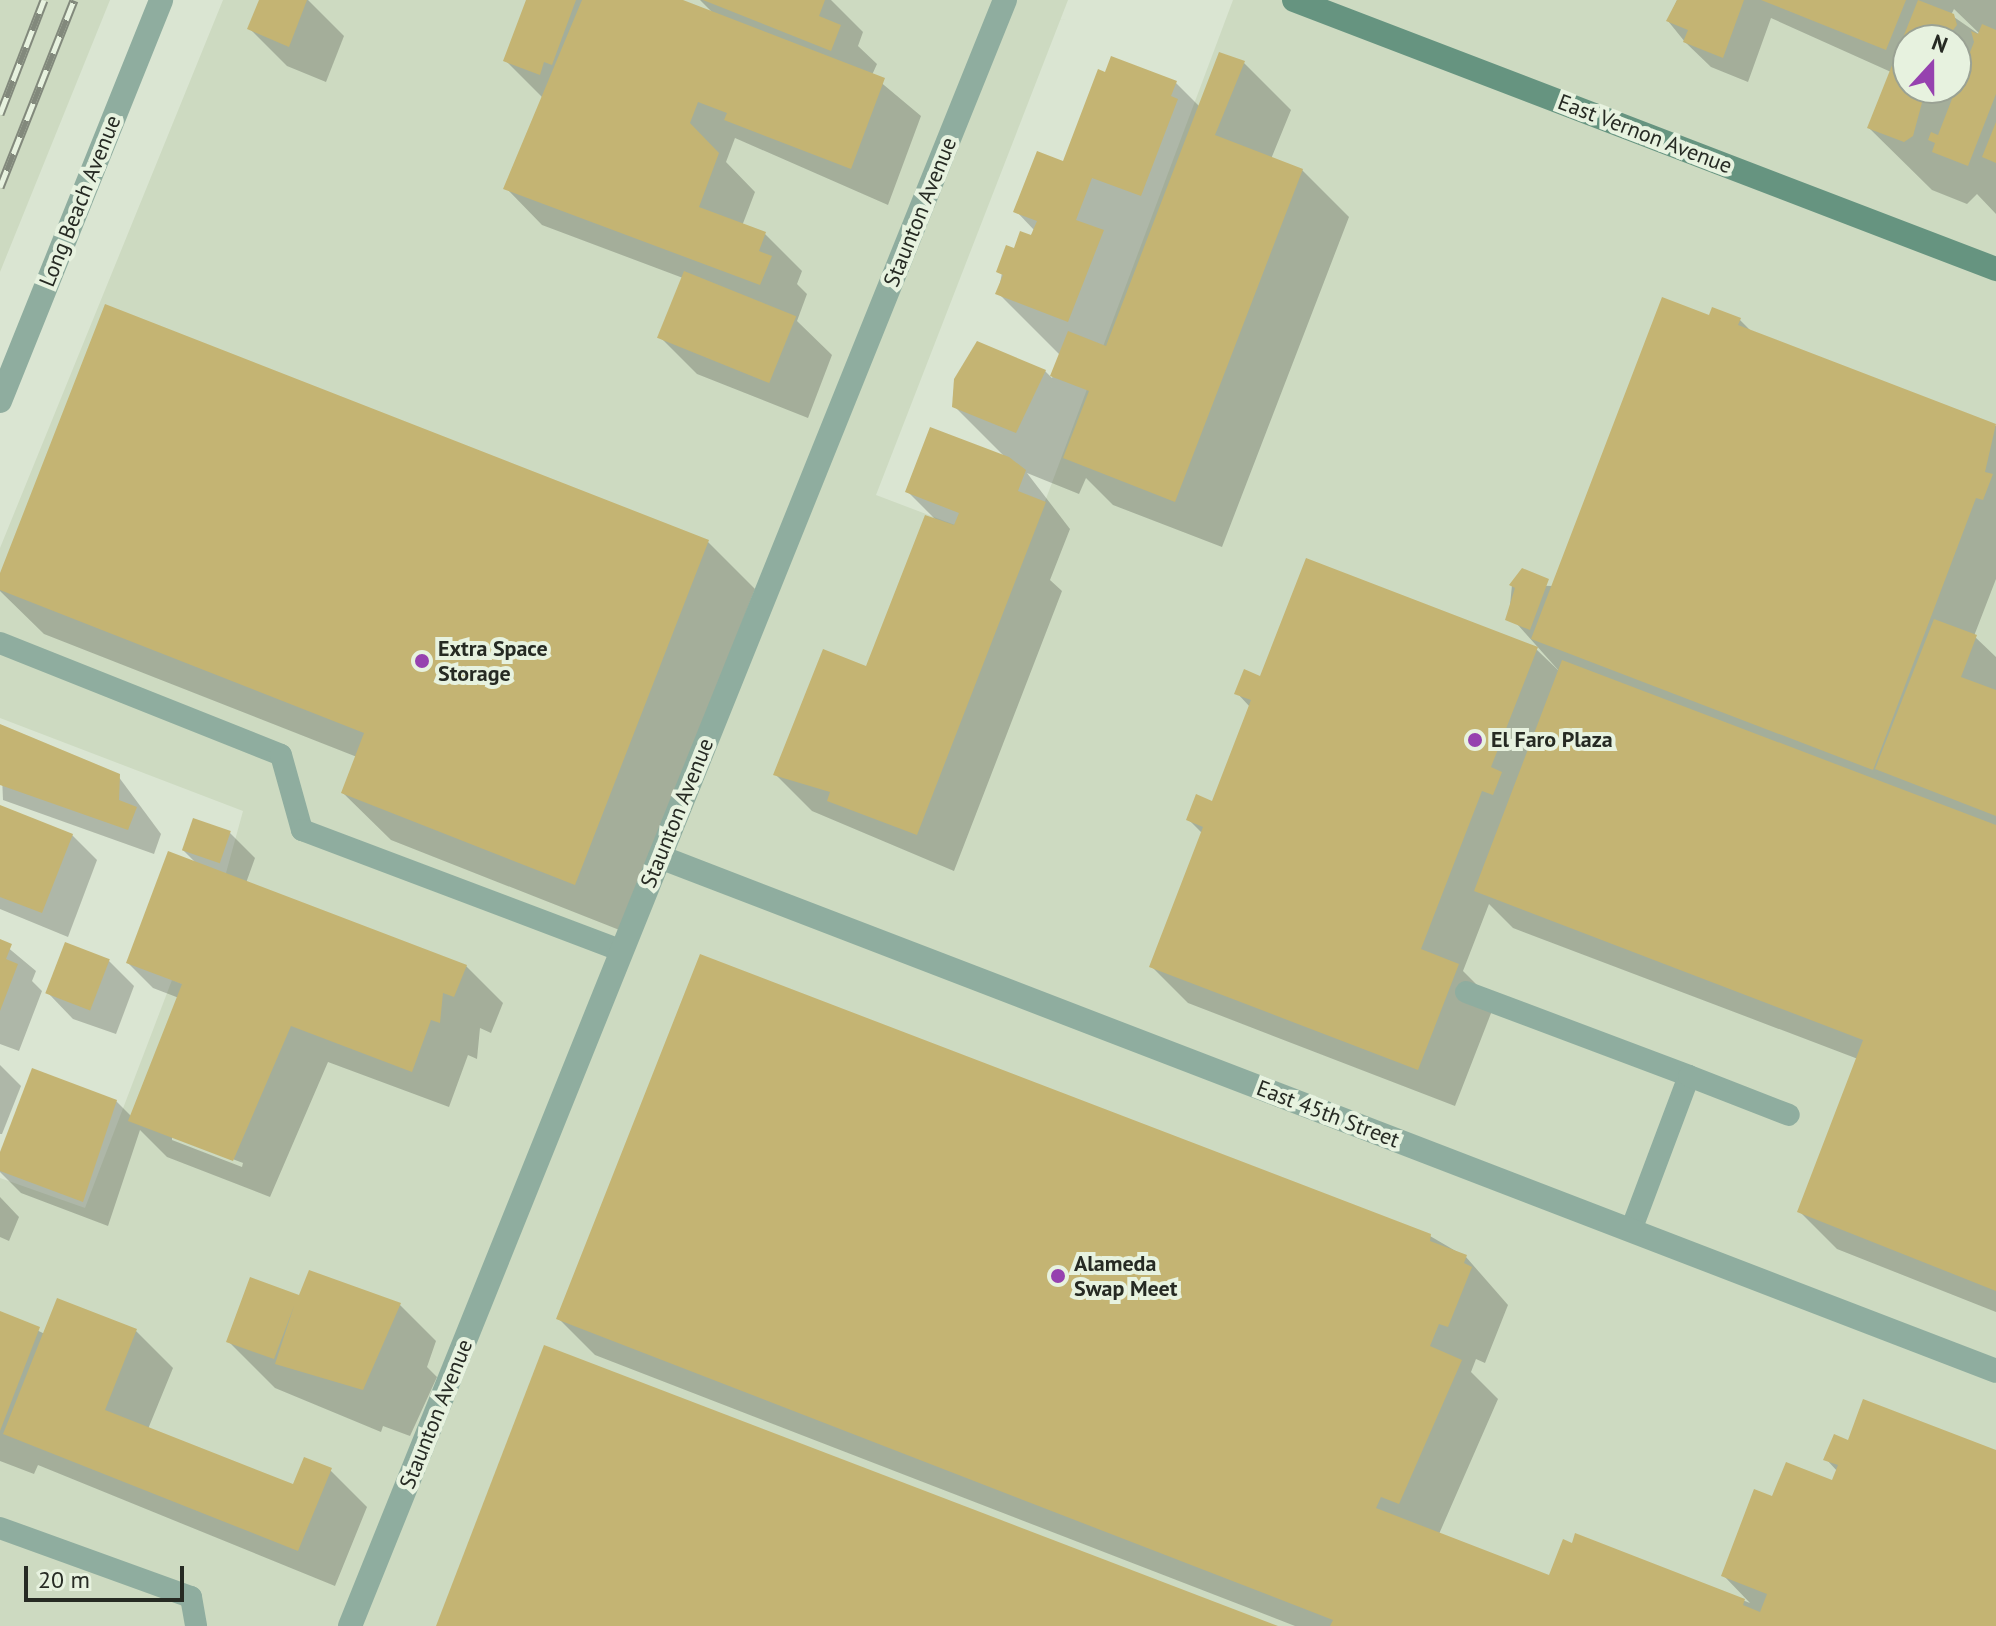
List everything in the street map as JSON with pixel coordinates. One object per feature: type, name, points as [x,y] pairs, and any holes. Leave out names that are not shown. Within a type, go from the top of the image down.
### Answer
[{"type":"main road","name":"East Vernon Avenue","points":[[1294,0],[1996,269]]},
{"type":"street","name":"Long Beach Avenue","points":[[0,401],[161,0]]},
{"type":"street","name":"Staunton Avenue","points":[[350,1626],[1005,0]]},
{"type":"street","name":"East 45th Street","points":[[660,857],[1996,1371]]},
{"type":"lane","points":[[0,643],[281,755],[302,830],[622,951]]},
{"type":"lane","points":[[1466,992],[1789,1115]]},
{"type":"lane","points":[[1631,1230],[1689,1076]]},
{"type":"lane","points":[[0,1528],[191,1597],[196,1626]]},
{"type":"shaded area","points":[[0,0],[110,0],[0,272]]},
{"type":"shaded area","points":[[223,0],[1068,0],[876,495],[1026,552],[1233,0],[1996,0],[1996,1626],[0,1626],[0,1178],[85,1208],[172,980],[182,984],[226,873],[243,811],[0,718],[0,548]]},
{"type":"building","points":[[259,0],[307,0],[289,47],[247,29]]},
{"type":"building","points":[[526,0],[576,0],[552,65],[544,62],[540,75],[503,61]]},
{"type":"building","points":[[582,0],[683,0],[885,78],[851,169],[724,120],[727,113],[698,102],[690,123],[719,153],[699,207],[766,232],[759,251],[772,256],[760,285],[503,189]]},
{"type":"building","points":[[703,0],[825,0],[819,16],[841,25],[831,51]]},
{"type":"building","points":[[1677,0],[1744,0],[1723,58],[1683,42],[1688,30],[1666,21]]},
{"type":"building","points":[[1761,0],[1906,0],[1896,24],[1892,24],[1892,35],[1886,50]]},
{"type":"building","points":[[1918,0],[1954,14],[1957,24],[1908,24]]},
{"type":"building","points":[[1982,24],[1996,30],[1996,94],[1968,166],[1932,152],[1935,143],[1928,140],[1931,132],[1938,135],[1950,104],[1972,104],[1972,31],[1978,34]]},
{"type":"building","points":[[1219,52],[1245,61],[1215,135],[1303,169],[1175,502],[1063,458],[1089,391],[1050,376],[1068,331],[1106,346]]},
{"type":"building","points":[[1111,56],[1177,81],[1171,96],[1178,99],[1141,196],[1092,178],[1076,220],[1104,230],[1068,322],[995,294],[1003,275],[996,272],[1006,245],[1014,248],[1020,231],[1031,235],[1037,221],[1013,212],[1037,151],[1063,161],[1098,69],[1105,72]]},
{"type":"building","points":[[1892,65],[1892,104],[1922,104],[1913,136],[1904,142],[1867,128]]},
{"type":"building","points":[[1996,122],[1996,163],[1982,157]]},
{"type":"building","points":[[684,271],[796,316],[769,383],[657,338]]},
{"type":"building","points":[[1662,297],[1709,315],[1712,307],[1741,318],[1738,325],[1996,424],[1985,472],[1993,474],[1983,500],[1976,498],[1873,770],[1531,639]]},
{"type":"building","name":"Extra Space Storage","points":[[105,304],[709,540],[575,885],[341,793],[364,733],[0,590],[0,573]]},
{"type":"building","points":[[977,341],[1046,370],[1016,433],[952,407],[954,379]]},
{"type":"building","points":[[930,427],[1009,457],[1026,470],[1018,491],[1046,502],[917,835],[827,801],[830,792],[773,775],[823,649],[866,666],[925,515],[954,525],[959,513],[905,492]]},
{"type":"building","points":[[1306,558],[1538,647],[1491,767],[1502,772],[1493,795],[1482,791],[1421,949],[1459,964],[1418,1070],[1149,967],[1203,827],[1186,820],[1196,794],[1212,801],[1251,700],[1234,694],[1244,669],[1260,676]]},
{"type":"building","points":[[1522,568],[1549,579],[1530,630],[1505,620],[1515,588],[1509,585]]},
{"type":"building","points":[[1934,619],[1977,635],[1961,677],[1996,690],[1996,816],[1875,769]]},
{"type":"building","points":[[1562,660],[1996,825],[1996,1291],[1797,1212],[1863,1040],[1474,891]]},
{"type":"building","points":[[0,724],[120,774],[119,800],[137,807],[128,830],[0,785]]},
{"type":"building","points":[[0,805],[73,834],[42,913],[0,897]]},
{"type":"building","points":[[193,818],[231,831],[220,863],[182,850]]},
{"type":"building","points":[[168,851],[467,965],[454,997],[443,993],[440,1023],[431,1020],[412,1072],[291,1026],[233,1161],[128,1121],[182,984],[126,963]]},
{"type":"building","points":[[0,939],[12,944],[6,959],[18,964],[0,1011]]},
{"type":"building","points":[[65,942],[110,959],[90,1011],[45,993]]},
{"type":"building","name":"Alameda Swap Meet","points":[[700,954],[1431,1234],[1430,1241],[1467,1255],[1464,1263],[1472,1267],[1448,1327],[1439,1324],[1430,1346],[1462,1360],[1399,1504],[1381,1497],[1376,1508],[1549,1575],[1563,1539],[1572,1543],[1575,1533],[1745,1599],[1743,1605],[1760,1612],[1767,1594],[1721,1576],[1754,1489],[1772,1496],[1786,1462],[1832,1480],[1838,1465],[1823,1460],[1834,1434],[1848,1440],[1863,1399],[1996,1450],[1996,1626],[1330,1626],[1333,1620],[556,1319]]},
{"type":"building","points":[[32,1068],[117,1100],[83,1202],[0,1171],[0,1152]]},
{"type":"building","points":[[309,1270],[401,1303],[363,1390],[275,1364],[294,1306],[274,1359],[226,1342],[250,1277],[299,1295]]},
{"type":"building","points":[[57,1298],[137,1329],[105,1410],[293,1484],[304,1457],[332,1468],[298,1551],[3,1434]]},
{"type":"building","points":[[0,1311],[40,1327],[0,1431]]},
{"type":"building","points":[[544,1345],[1278,1626],[436,1626]]},
{"type":"railway","points":[[0,114],[44,0]]},
{"type":"railway","points":[[0,187],[74,0]]},
{"type":"place","name":"Extra Space Storage","points":[[422,661]]},
{"type":"place","name":"El Faro Plaza","points":[[1475,740]]},
{"type":"place","name":"Alameda Swap Meet","points":[[1058,1276]]}]
